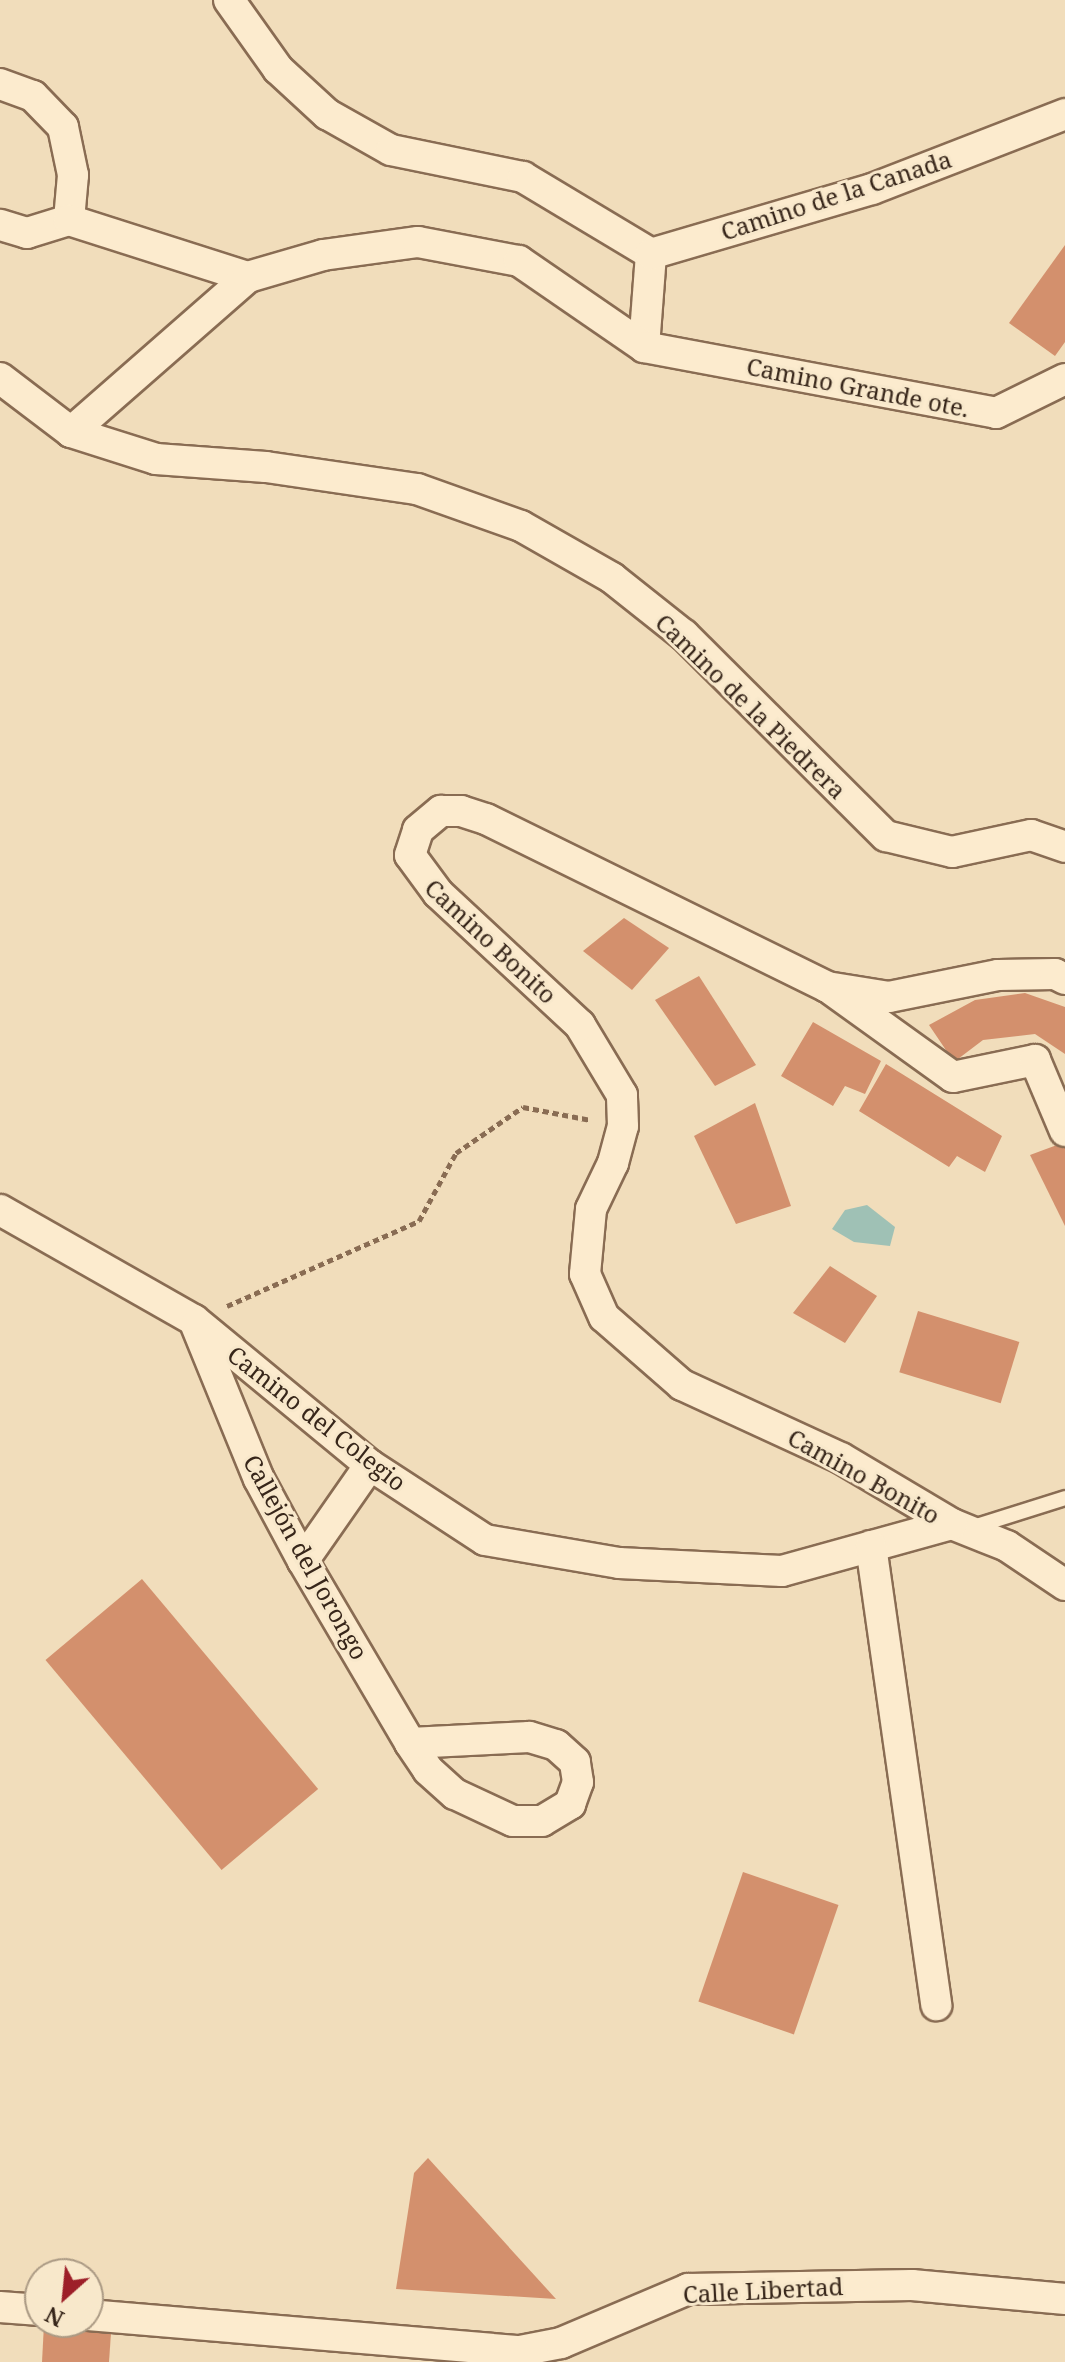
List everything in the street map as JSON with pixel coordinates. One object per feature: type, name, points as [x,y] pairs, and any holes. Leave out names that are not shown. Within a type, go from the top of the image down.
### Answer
[{"type":"street","points":[[229,0],[278,69],[327,114],[391,150],[523,177],[651,254],[644,347]]},
{"type":"street","points":[[0,84],[33,96],[63,127],[73,175],[69,220]]},
{"type":"street","name":"Camino de la Canada","points":[[651,254],[872,189],[1065,114]]},
{"type":"street","points":[[0,225],[27,233],[69,220],[248,277]]},
{"type":"street","points":[[71,432],[248,277],[323,255],[418,242],[519,261],[644,347]]},
{"type":"street","name":"Camino Grande ote.","points":[[644,347],[996,413],[1065,379]]},
{"type":"street","name":"Camino de la Piedrera","points":[[0,378],[71,432],[156,459],[266,467],[417,489],[521,526],[612,578],[684,635],[886,836],[952,852],[1031,835],[1065,847]]},
{"type":"street","name":"Camino Bonito","points":[[959,1527],[841,1458],[682,1385],[604,1317],[585,1274],[591,1209],[613,1163],[623,1126],[622,1095],[580,1025],[420,874],[410,855],[418,830],[441,811],[486,819],[827,987],[889,997],[998,975],[1055,974],[1065,979]]},
{"type":"street","points":[[827,987],[953,1077],[1035,1060],[1065,1131]]},
{"type":"street","name":"Camino del Colegio","points":[[0,1210],[194,1320],[370,1465],[485,1540],[619,1563],[782,1571],[871,1546],[959,1527]]},
{"type":"street","name":"Callejón del Jorongo","points":[[194,1320],[259,1479],[303,1561],[410,1743],[455,1794],[513,1821],[542,1821],[570,1804],[578,1782],[575,1762],[556,1745],[529,1737],[410,1743]]},
{"type":"street","points":[[303,1561],[370,1465]]},
{"type":"street","points":[[959,1527],[1007,1546],[1065,1585]]},
{"type":"street","points":[[871,1546],[936,2005]]},
{"type":"street","name":"Calle Libertad","points":[[104,2316],[520,2351],[561,2343],[688,2289],[912,2285],[1065,2299]]},
{"type":"street","points":[[0,2307],[24,2309]]},
{"type":"lane","points":[[959,1527],[1065,1498]]},
{"type":"path","points":[[194,1320],[419,1221],[456,1153],[523,1107],[623,1126]]},
{"type":"water","points":[[867,1205],[895,1227],[890,1246],[854,1242],[832,1229],[845,1210]]},
{"type":"building","points":[[1065,245],[1065,342],[1055,356],[1009,323]]},
{"type":"building","points":[[624,918],[669,948],[632,990],[583,951]]},
{"type":"building","points":[[699,976],[756,1065],[715,1086],[655,1000]]},
{"type":"building","points":[[1025,993],[1065,1007],[1065,1054],[1035,1034],[983,1040],[954,1062],[929,1025],[975,1000]]},
{"type":"building","points":[[813,1022],[881,1061],[865,1094],[845,1086],[833,1106],[781,1076]]},
{"type":"building","points":[[886,1064],[1002,1136],[985,1172],[957,1156],[949,1167],[859,1111]]},
{"type":"building","points":[[755,1103],[791,1206],[736,1224],[694,1136]]},
{"type":"building","points":[[1065,1142],[1065,1226],[1030,1155]]},
{"type":"building","points":[[830,1266],[877,1296],[845,1343],[793,1313]]},
{"type":"building","points":[[918,1311],[1019,1342],[1001,1403],[899,1372]]},
{"type":"building","points":[[142,1579],[318,1789],[222,1870],[45,1660]]},
{"type":"building","points":[[743,1872],[838,1905],[794,2034],[698,2002]]},
{"type":"building","points":[[428,2158],[556,2299],[396,2289],[414,2173]]},
{"type":"building","points":[[104,2332],[111,2333],[109,2362],[42,2362],[43,2338],[104,2338]]}]
